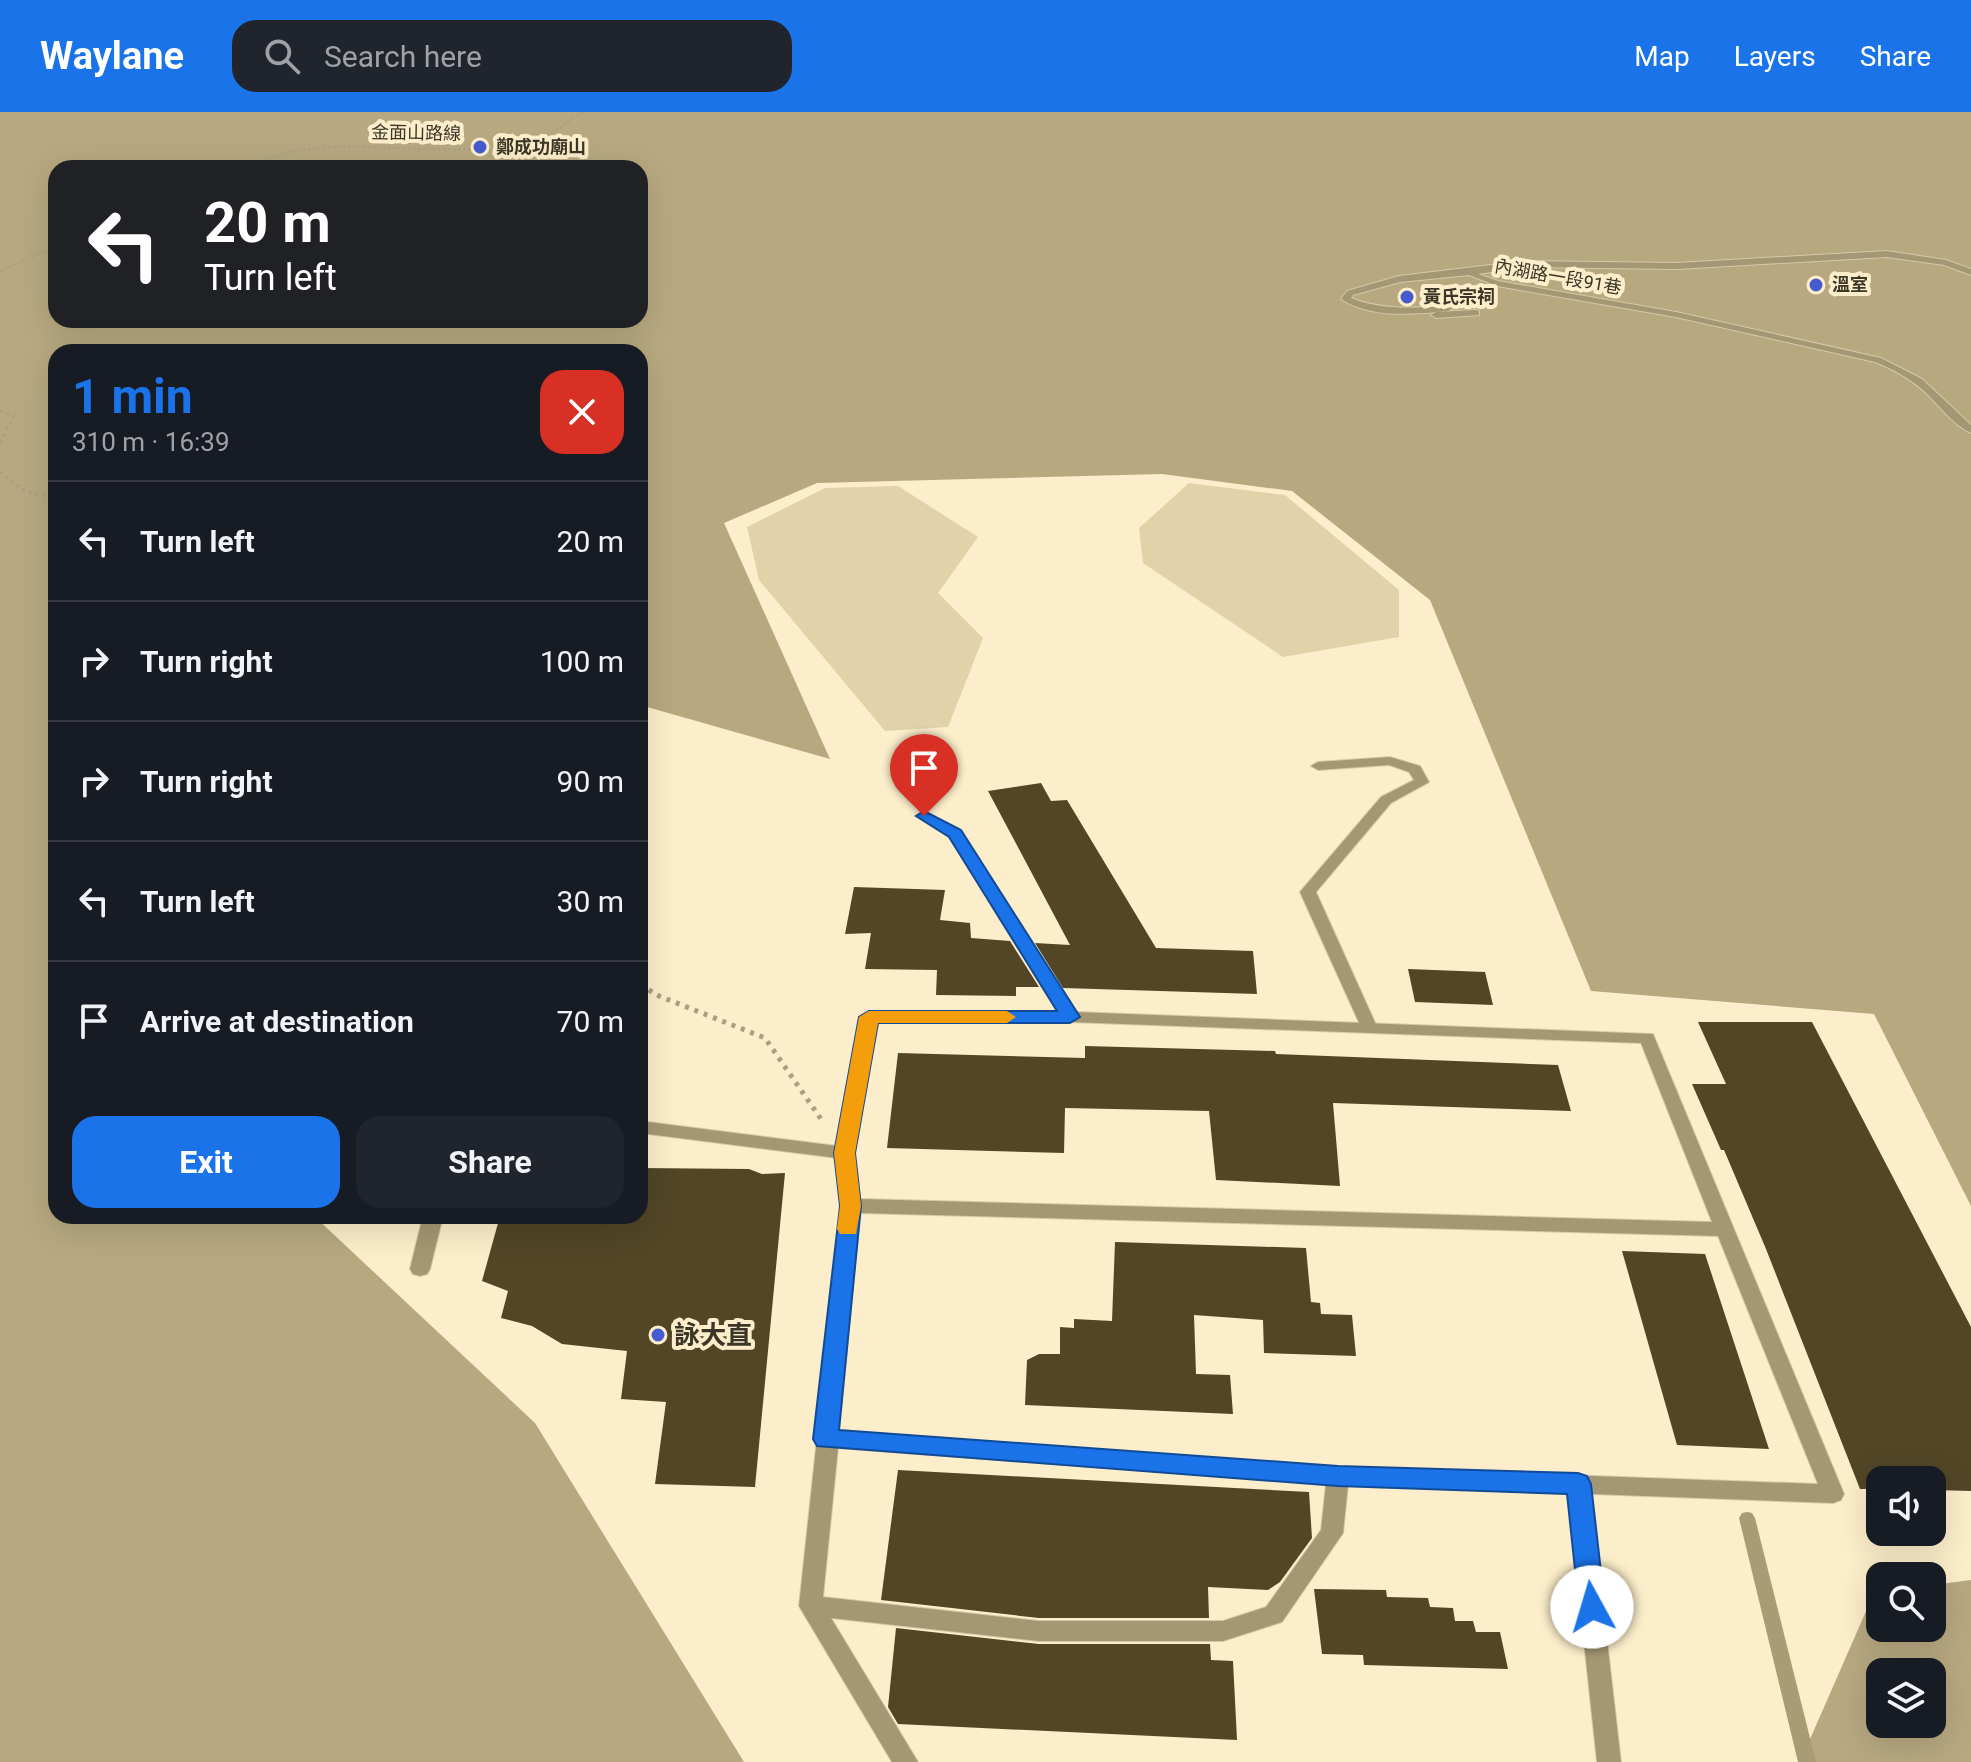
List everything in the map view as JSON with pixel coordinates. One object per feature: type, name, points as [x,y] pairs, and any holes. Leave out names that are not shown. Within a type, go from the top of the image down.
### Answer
[{"type":"street","name":"內湖路一段91巷","points":[[1471,272],[1524,264],[1677,266],[1887,254],[1946,263],[1971,272]]},
{"type":"street","name":"內湖路一段91巷","points":[[1471,272],[1475,277],[1495,283],[1607,301],[1878,360],[1904,369],[1917,378],[1971,430]]},
{"type":"street","points":[[1471,272],[1399,279],[1350,293],[1346,299],[1361,306],[1391,311],[1460,316],[1476,313]]},
{"type":"street","points":[[1391,311],[1448,308],[1443,298],[1457,297]]},
{"type":"street","points":[[1318,766],[1390,761],[1415,769],[1422,782],[1386,800],[1308,892],[1369,1027]]},
{"type":"street","points":[[924,816],[955,833],[1070,1017]]},
{"type":"street","points":[[826,1439],[1338,1476],[1833,1494],[1647,1038],[1070,1017],[869,1017],[845,1153],[851,1206],[826,1439],[811,1606],[906,1762]]},
{"type":"street","points":[[648,1128],[845,1153]]},
{"type":"street","points":[[851,1206],[1725,1229]]},
{"type":"street","points":[[420,1269],[431,1224]]},
{"type":"street","points":[[811,1606],[1039,1631],[1223,1631],[1274,1615],[1332,1533],[1338,1476]]},
{"type":"street","points":[[1578,1484],[1609,1762]]},
{"type":"path","name":"金面山路線","points":[[259,160],[314,148],[369,145],[455,149],[510,145],[556,131],[584,112]]},
{"type":"path","points":[[0,271],[27,261],[35,252],[48,248]]},
{"type":"path","points":[[0,411],[14,416],[0,442]]},
{"type":"path","points":[[0,472],[25,491],[48,497]]},
{"type":"path","points":[[648,990],[765,1038],[845,1153]]},
{"type":"shaded area","points":[[0,112],[1971,112],[1971,1206],[1874,1014],[1591,991],[1430,600],[1292,491],[1162,474],[817,483],[724,523],[830,759],[648,707],[648,344],[48,344],[48,1224],[323,1224],[535,1423],[744,1762],[0,1762]]},
{"type":"shaded area","points":[[1189,483],[1285,495],[1399,590],[1399,637],[1283,657],[1143,563],[1139,528]]},
{"type":"shaded area","points":[[898,486],[978,537],[938,593],[983,638],[948,727],[885,731],[759,580],[747,527],[825,488]]},
{"type":"shaded area","points":[[1971,1580],[1971,1762],[1800,1762],[1866,1611],[1866,1642],[1946,1642],[1946,1583]]},
{"type":"building","points":[[1041,783],[1051,801],[1067,800],[1156,948],[1253,951],[1257,994],[1063,988],[1035,943],[1070,945],[988,791]]},
{"type":"building","points":[[854,887],[945,890],[940,920],[970,923],[971,938],[1010,941],[1039,987],[1016,987],[1016,996],[936,995],[937,970],[865,969],[871,933],[845,934]]},
{"type":"building","points":[[1408,969],[1485,972],[1493,1005],[1415,1002]]},
{"type":"building","points":[[1698,1022],[1812,1022],[1971,1327],[1971,1491],[1946,1490],[1946,1466],[1866,1466],[1866,1489],[1860,1489],[1766,1249],[1692,1084],[1726,1084]]},
{"type":"building","points":[[1085,1046],[1275,1051],[1276,1054],[1558,1065],[1571,1111],[1333,1103],[1340,1186],[1216,1180],[1209,1111],[1065,1108],[1064,1153],[887,1148],[898,1053],[1085,1058]]},
{"type":"building","name":"詠大直","points":[[648,1168],[749,1169],[762,1174],[785,1173],[755,1487],[655,1484],[666,1402],[621,1399],[627,1351],[562,1344],[532,1326],[501,1318],[508,1291],[482,1281],[498,1224],[648,1224]]},
{"type":"building","points":[[1115,1242],[1306,1248],[1311,1302],[1320,1303],[1321,1314],[1352,1315],[1356,1356],[1264,1353],[1263,1320],[1194,1315],[1196,1374],[1230,1375],[1233,1414],[1025,1405],[1027,1360],[1039,1354],[1060,1354],[1060,1327],[1074,1328],[1074,1319],[1112,1321]]},
{"type":"building","points":[[1622,1251],[1705,1254],[1769,1449],[1677,1445]]},
{"type":"building","points":[[898,1470],[1309,1492],[1312,1538],[1280,1582],[1268,1590],[1208,1587],[1209,1618],[1039,1618],[881,1600]]},
{"type":"building","points":[[1314,1589],[1386,1590],[1387,1597],[1428,1598],[1430,1607],[1453,1608],[1455,1621],[1473,1621],[1476,1632],[1500,1632],[1508,1669],[1364,1665],[1363,1655],[1322,1654]]},
{"type":"building","points":[[896,1628],[1039,1644],[1210,1644],[1211,1660],[1233,1661],[1237,1740],[898,1724],[888,1707]]},
{"type":"waterway","points":[[1747,1518],[1807,1762]]},
{"type":"slow traffic","points":[[848,1229],[851,1206],[845,1153],[869,1017],[1007,1017]]},
{"type":"place","name":"鄭成功廟山","points":[[480,147]]},
{"type":"place","name":"溫室","points":[[1816,285]]},
{"type":"place","name":"黃氏宗祠","points":[[1407,297]]},
{"type":"place","name":"詠大直","points":[[658,1335]]},
{"type":"route","points":[[924,816],[955,833],[1070,1017],[869,1017],[845,1153],[851,1206],[826,1439],[1338,1476],[1578,1484],[1592,1607]]}]
